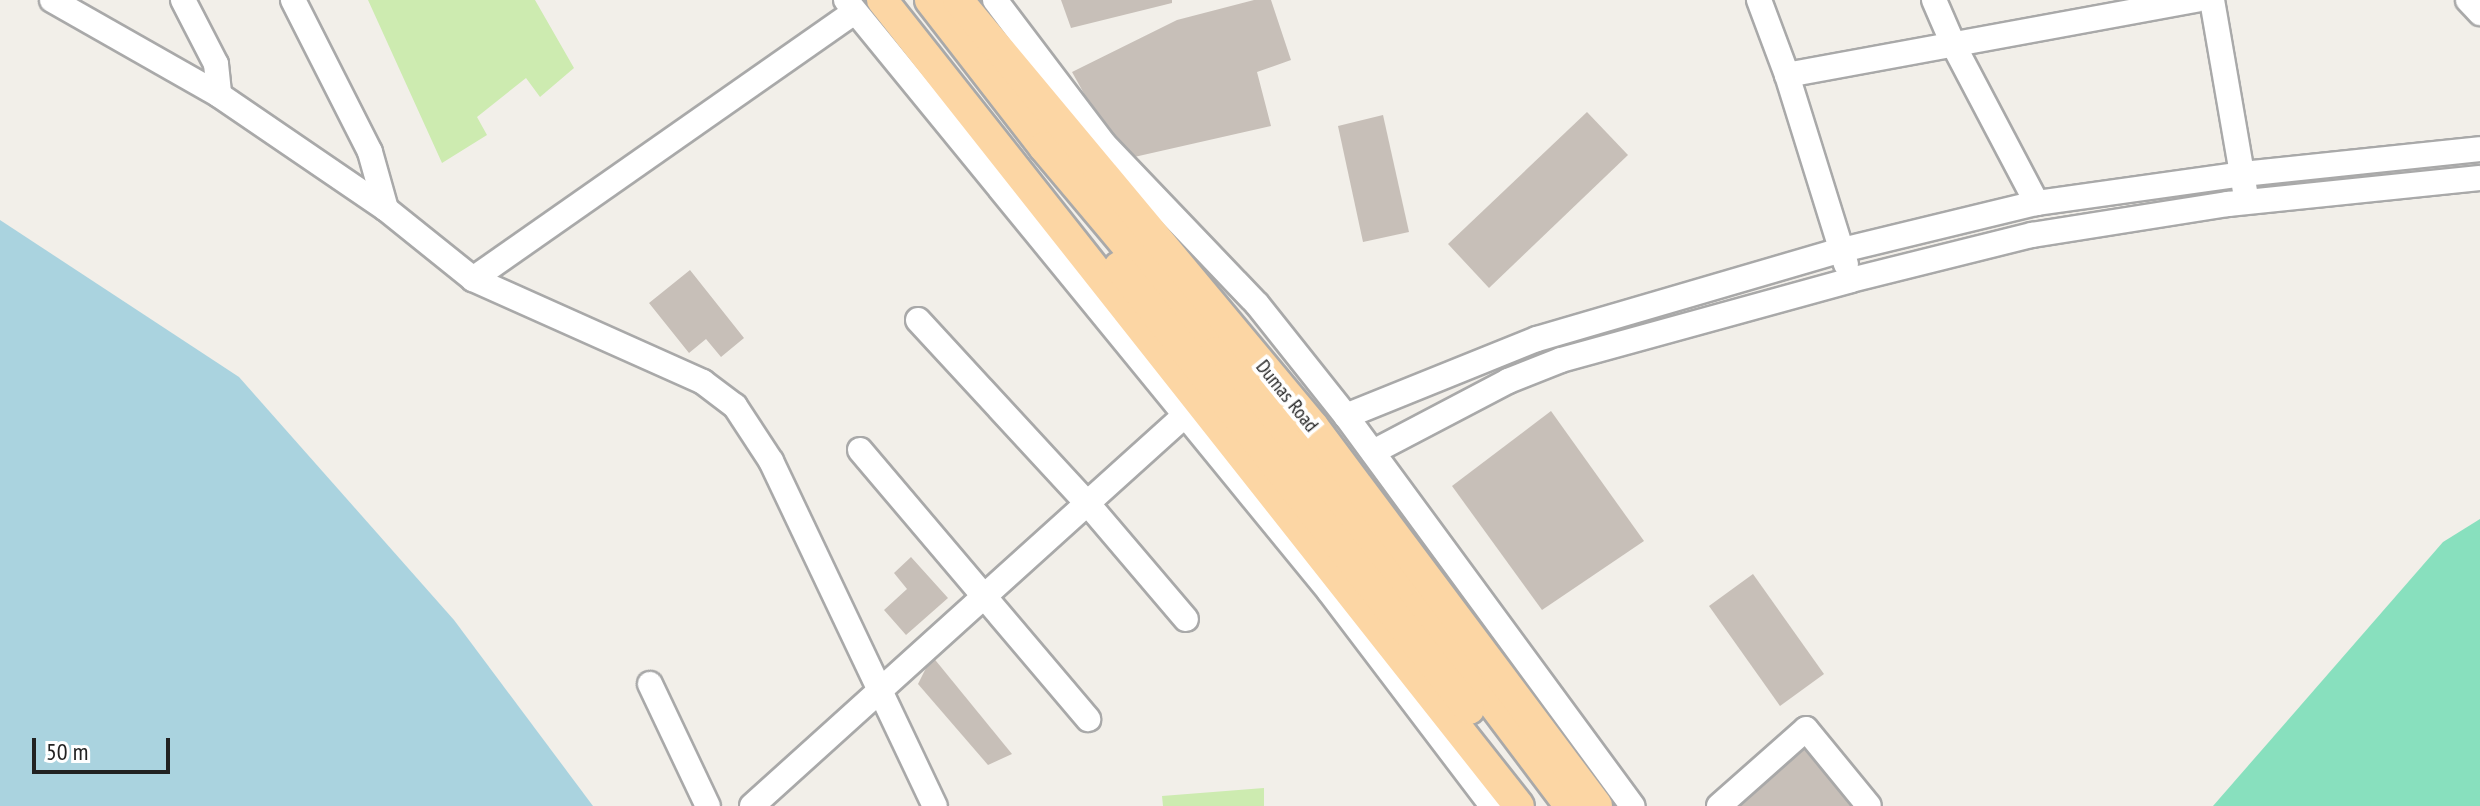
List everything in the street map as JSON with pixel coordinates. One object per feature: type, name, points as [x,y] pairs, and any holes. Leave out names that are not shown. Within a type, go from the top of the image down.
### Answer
[{"type":"main road","points":[[882,0],[1519,806]]},
{"type":"main road","points":[[909,0],[1436,666],[1543,806]]},
{"type":"main road","points":[[930,0],[1044,147],[1216,352],[1420,607],[1570,806]]},
{"type":"main road","name":"Dumas Road","points":[[958,0],[1313,426],[1597,806]]},
{"type":"street","points":[[183,0],[216,64],[219,95]]},
{"type":"street","points":[[293,0],[370,152],[386,209]]},
{"type":"street","points":[[995,0],[1104,144],[1257,304],[1346,416],[1633,806]]},
{"type":"street","points":[[1759,0],[1787,75],[1851,280]]},
{"type":"street","points":[[1934,0],[1953,44],[2037,203]]},
{"type":"street","points":[[1787,75],[2197,0]]},
{"type":"street","points":[[2212,0],[2246,202]]},
{"type":"street","points":[[2468,0],[2480,13]]},
{"type":"street","points":[[57,2],[219,95],[386,209],[473,279],[703,382],[735,406],[771,461],[879,694],[935,806]]},
{"type":"street","points":[[473,279],[850,6],[1329,591],[1492,806]]},
{"type":"street","points":[[1346,416],[1537,339],[1842,250],[2037,203],[2243,174],[2480,149]]},
{"type":"street","points":[[1373,452],[1508,381],[1561,360],[1851,280],[2032,235],[2246,202],[2480,178]]},
{"type":"street","points":[[918,320],[1088,504],[1186,619]]},
{"type":"street","points":[[752,806],[1185,415]]},
{"type":"street","points":[[860,450],[1088,719]]},
{"type":"street","points":[[650,684],[708,806]]},
{"type":"street","points":[[1719,806],[1806,729],[1869,806]]},
{"type":"green space","points":[[368,0],[535,0],[574,68],[540,97],[526,78],[477,117],[487,135],[442,163]]},
{"type":"green space","points":[[2480,519],[2480,806],[2213,806],[2443,542]]},
{"type":"green space","points":[[1264,788],[1264,806],[1163,806],[1162,796]]},
{"type":"water","points":[[0,220],[239,377],[454,620],[593,806],[0,806]]},
{"type":"building","points":[[1061,0],[1172,0],[1172,3],[1071,28]]},
{"type":"building","points":[[1254,0],[1271,0],[1291,60],[1257,72],[1271,126],[1121,160],[1072,72],[1177,20]]},
{"type":"building","points":[[1587,112],[1628,155],[1489,288],[1448,244]]},
{"type":"building","points":[[1383,115],[1409,232],[1363,242],[1338,126]]},
{"type":"building","points":[[690,270],[744,338],[721,357],[706,339],[689,353],[649,303]]},
{"type":"building","points":[[1551,411],[1644,541],[1542,610],[1452,486]]},
{"type":"building","points":[[911,557],[948,598],[906,635],[884,610],[907,589],[894,573]]},
{"type":"building","points":[[1753,574],[1824,674],[1780,706],[1709,606]]},
{"type":"building","points":[[932,656],[1012,754],[988,765],[918,684]]},
{"type":"building","points":[[1807,738],[1862,806],[1729,806]]}]
